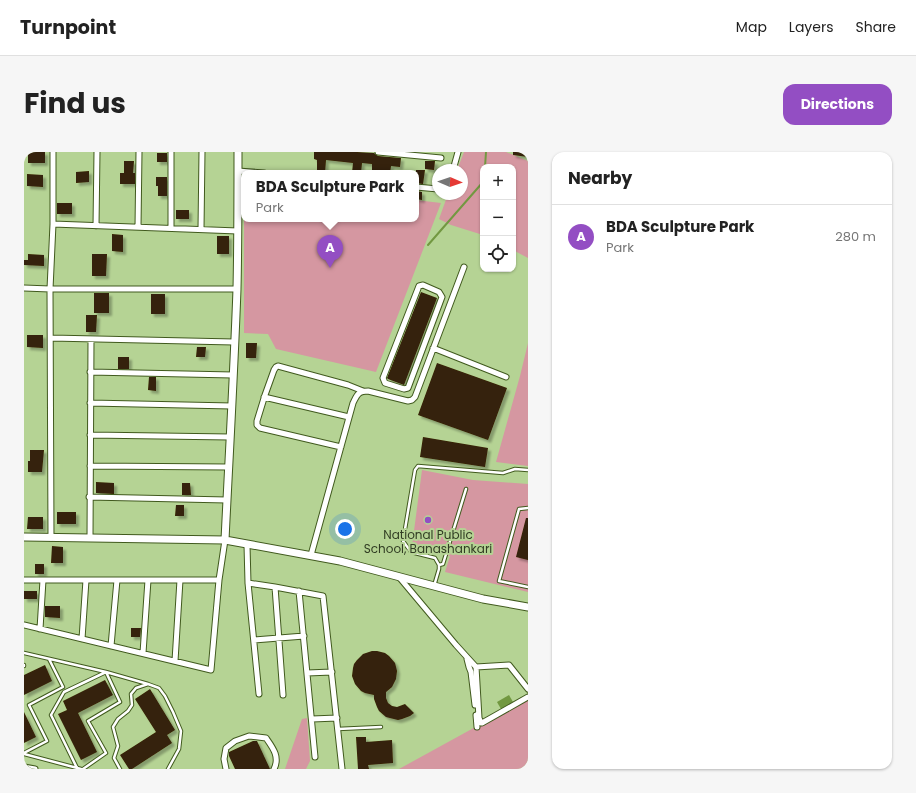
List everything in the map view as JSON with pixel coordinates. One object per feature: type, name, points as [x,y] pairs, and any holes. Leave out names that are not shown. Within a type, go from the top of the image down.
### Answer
[{"type":"street","points":[[51,538],[50,289],[53,224],[53,152]]},
{"type":"street","points":[[96,226],[97,152]]},
{"type":"street","points":[[138,227],[139,152]]},
{"type":"street","points":[[171,152],[171,228]]},
{"type":"street","points":[[201,229],[202,152]]},
{"type":"street","points":[[24,625],[211,670],[219,580],[225,540],[232,406],[237,289],[238,152]]},
{"type":"street","points":[[378,152],[441,158]]},
{"type":"street","points":[[455,164],[458,152]]},
{"type":"street","points":[[419,187],[432,188]]},
{"type":"street","points":[[53,224],[238,231]]},
{"type":"street","points":[[341,447],[260,428],[257,425],[264,397],[276,367],[278,366],[348,385],[363,391],[408,402],[412,400],[415,397],[464,267]]},
{"type":"street","points":[[419,286],[439,292],[442,296],[431,325],[408,388],[404,389],[385,383],[383,378],[419,286]]},
{"type":"street","points":[[24,288],[237,289]]},
{"type":"street","points":[[431,325],[440,328]]},
{"type":"street","points":[[51,338],[234,342]]},
{"type":"street","points":[[90,538],[91,339]]},
{"type":"street","points":[[434,348],[506,377]]},
{"type":"street","points":[[90,372],[233,375]]},
{"type":"street","points":[[310,555],[353,403],[358,394],[363,391]]},
{"type":"street","points":[[264,397],[349,417]]},
{"type":"street","points":[[90,404],[232,406]]},
{"type":"street","points":[[90,435],[230,437]]},
{"type":"street","points":[[90,466],[228,467]]},
{"type":"street","points":[[90,497],[227,500]]},
{"type":"street","points":[[24,537],[225,540],[340,561],[483,599],[528,606]]},
{"type":"street","points":[[242,544],[248,583],[259,694]]},
{"type":"street","points":[[399,577],[467,659],[476,667],[479,718],[481,723],[528,697]]},
{"type":"street","points":[[24,580],[219,580]]},
{"type":"street","points":[[40,629],[43,580]]},
{"type":"street","points":[[82,639],[86,580]]},
{"type":"street","points":[[111,646],[117,580]]},
{"type":"street","points":[[143,653],[148,580]]},
{"type":"street","points":[[175,661],[180,580]]},
{"type":"street","points":[[248,583],[275,586],[323,596],[342,769]]},
{"type":"street","points":[[275,586],[284,695]]},
{"type":"street","points":[[299,591],[315,757]]},
{"type":"street","points":[[254,640],[304,636]]},
{"type":"street","points":[[467,659],[471,672],[477,727]]},
{"type":"street","points":[[476,667],[509,665],[528,689]]},
{"type":"street","points":[[307,674],[332,672]]},
{"type":"street","points":[[312,719],[337,718]]},
{"type":"street","points":[[226,769],[224,759],[226,748],[235,741],[249,736],[266,738],[274,749],[276,756],[276,766],[274,769]]},
{"type":"street","points":[[24,767],[35,769]]},
{"type":"lane","points":[[434,586],[439,569],[435,558],[411,552],[403,541],[415,470],[418,466],[503,473],[515,469],[528,470]]},
{"type":"lane","points":[[438,565],[444,564],[466,489]]},
{"type":"lane","points":[[528,508],[519,509],[499,580],[528,587]]},
{"type":"lane","points":[[24,653],[106,672],[159,688],[165,696],[181,731],[179,749],[168,769]]},
{"type":"lane","points":[[24,754],[48,741],[29,705],[63,687],[49,659]]},
{"type":"lane","points":[[77,768],[51,715],[64,692],[106,672]]},
{"type":"lane","points":[[24,754],[82,769],[106,753],[88,721],[120,702],[106,672]]},
{"type":"lane","points":[[120,769],[114,758],[118,746],[113,728],[118,719],[128,711],[132,704],[131,694],[136,688],[148,684]]},
{"type":"lane","points":[[338,729],[382,728]]},
{"type":"shaded area","points":[[464,152],[506,152],[528,161],[528,258],[516,252],[516,164],[480,164],[480,234],[451,225],[439,219],[446,200],[468,200],[468,164],[459,164]]},
{"type":"shaded area","points":[[419,200],[441,203],[376,372],[276,349],[268,334],[244,333],[244,222],[419,222]]},
{"type":"shaded area","points":[[528,343],[528,466],[496,462],[520,376]]},
{"type":"shaded area","points":[[422,470],[473,480],[528,484],[528,592],[445,572],[450,556],[412,546]]},
{"type":"shaded area","points":[[509,695],[513,702],[501,709],[497,702]]},
{"type":"shaded area","points":[[528,698],[528,769],[399,769]]},
{"type":"shaded area","points":[[307,718],[310,761],[306,769],[285,769],[302,719]]},
{"type":"building","points":[[28,152],[45,152],[45,163],[28,163]]},
{"type":"building","points":[[314,152],[374,153],[378,156],[401,158],[400,167],[391,166],[390,170],[372,170],[372,164],[362,163],[361,170],[352,170],[353,163],[326,160],[325,170],[317,170],[317,160],[314,159]]},
{"type":"building","points":[[513,152],[528,152],[528,157],[513,155]]},
{"type":"building","points":[[157,153],[167,153],[167,162],[157,162]]},
{"type":"building","points":[[124,161],[134,161],[133,173],[135,173],[135,184],[120,184],[120,173],[124,173]]},
{"type":"building","points":[[425,161],[435,161],[435,164],[432,164],[432,170],[425,169]]},
{"type":"building","points":[[419,170],[425,170],[423,184],[419,183]]},
{"type":"building","points":[[89,171],[89,182],[76,183],[76,172]]},
{"type":"building","points":[[27,174],[43,175],[43,187],[27,186]]},
{"type":"building","points":[[156,177],[167,177],[167,196],[158,196]]},
{"type":"building","points":[[419,192],[422,192],[422,200],[419,200]]},
{"type":"building","points":[[57,203],[72,203],[72,214],[57,214]]},
{"type":"building","points":[[176,210],[189,210],[189,219],[176,219]]},
{"type":"building","points":[[112,234],[123,235],[123,252],[112,251]]},
{"type":"building","points":[[217,236],[229,236],[229,254],[217,254]]},
{"type":"building","points":[[28,254],[44,255],[44,266],[24,265],[24,260],[28,260]]},
{"type":"building","points":[[92,254],[107,254],[106,276],[92,276]]},
{"type":"building","points":[[421,292],[437,298],[404,385],[387,378]]},
{"type":"building","points":[[94,293],[109,293],[109,313],[94,313]]},
{"type":"building","points":[[151,294],[165,294],[165,314],[151,314]]},
{"type":"building","points":[[86,315],[97,315],[96,332],[86,332]]},
{"type":"building","points":[[27,335],[43,335],[43,348],[27,347]]},
{"type":"building","points":[[246,343],[257,343],[256,358],[246,358]]},
{"type":"building","points":[[197,347],[206,347],[205,357],[196,357]]},
{"type":"building","points":[[118,357],[129,357],[129,369],[118,369]]},
{"type":"building","points":[[437,363],[507,388],[488,440],[418,415]]},
{"type":"building","points":[[149,377],[156,377],[156,391],[148,390]]},
{"type":"building","points":[[423,437],[488,448],[485,467],[420,457]]},
{"type":"building","points":[[30,450],[44,450],[42,472],[28,472]]},
{"type":"building","points":[[96,482],[114,483],[114,494],[96,493]]},
{"type":"building","points":[[182,483],[190,483],[191,495],[182,495]]},
{"type":"building","points":[[176,505],[184,505],[184,516],[175,516]]},
{"type":"building","points":[[57,512],[76,512],[76,524],[57,524]]},
{"type":"building","points":[[28,517],[43,517],[43,529],[27,529]]},
{"type":"building","points":[[526,518],[528,518],[528,560],[516,557]]},
{"type":"building","points":[[52,546],[63,547],[63,563],[51,563]]},
{"type":"building","points":[[35,564],[44,564],[44,574],[35,574]]},
{"type":"building","points":[[24,591],[37,591],[37,599],[24,599]]},
{"type":"building","points":[[45,606],[60,606],[60,618],[45,617]]},
{"type":"building","points":[[131,628],[141,628],[140,637],[131,637]]},
{"type":"building","points":[[372,651],[385,653],[395,663],[397,671],[396,679],[392,687],[386,692],[386,698],[388,703],[392,706],[397,707],[405,704],[414,713],[410,716],[398,720],[386,717],[379,711],[374,695],[361,691],[355,684],[352,676],[354,664],[363,654]]},
{"type":"building","points":[[45,665],[52,681],[24,695],[24,675]]},
{"type":"building","points":[[105,680],[113,695],[78,713],[97,752],[81,760],[58,714],[67,710],[63,701]]},
{"type":"building","points":[[150,689],[175,730],[167,735],[172,743],[132,769],[129,769],[120,755],[156,732],[135,699]]},
{"type":"building","points":[[24,712],[36,737],[24,743]]},
{"type":"building","points":[[356,737],[366,737],[366,742],[392,740],[393,763],[368,765],[369,769],[358,769]]},
{"type":"building","points":[[253,741],[257,741],[270,769],[235,769],[229,756],[229,752]]},
{"type":"waterway","points":[[485,164],[486,152]]},
{"type":"waterway","points":[[428,245],[480,185]]},
{"type":"place","name":"BDA Sculpture Park","points":[[330,268]]},
{"type":"place","name":"National Public School, Banashankari","points":[[428,520]]}]
